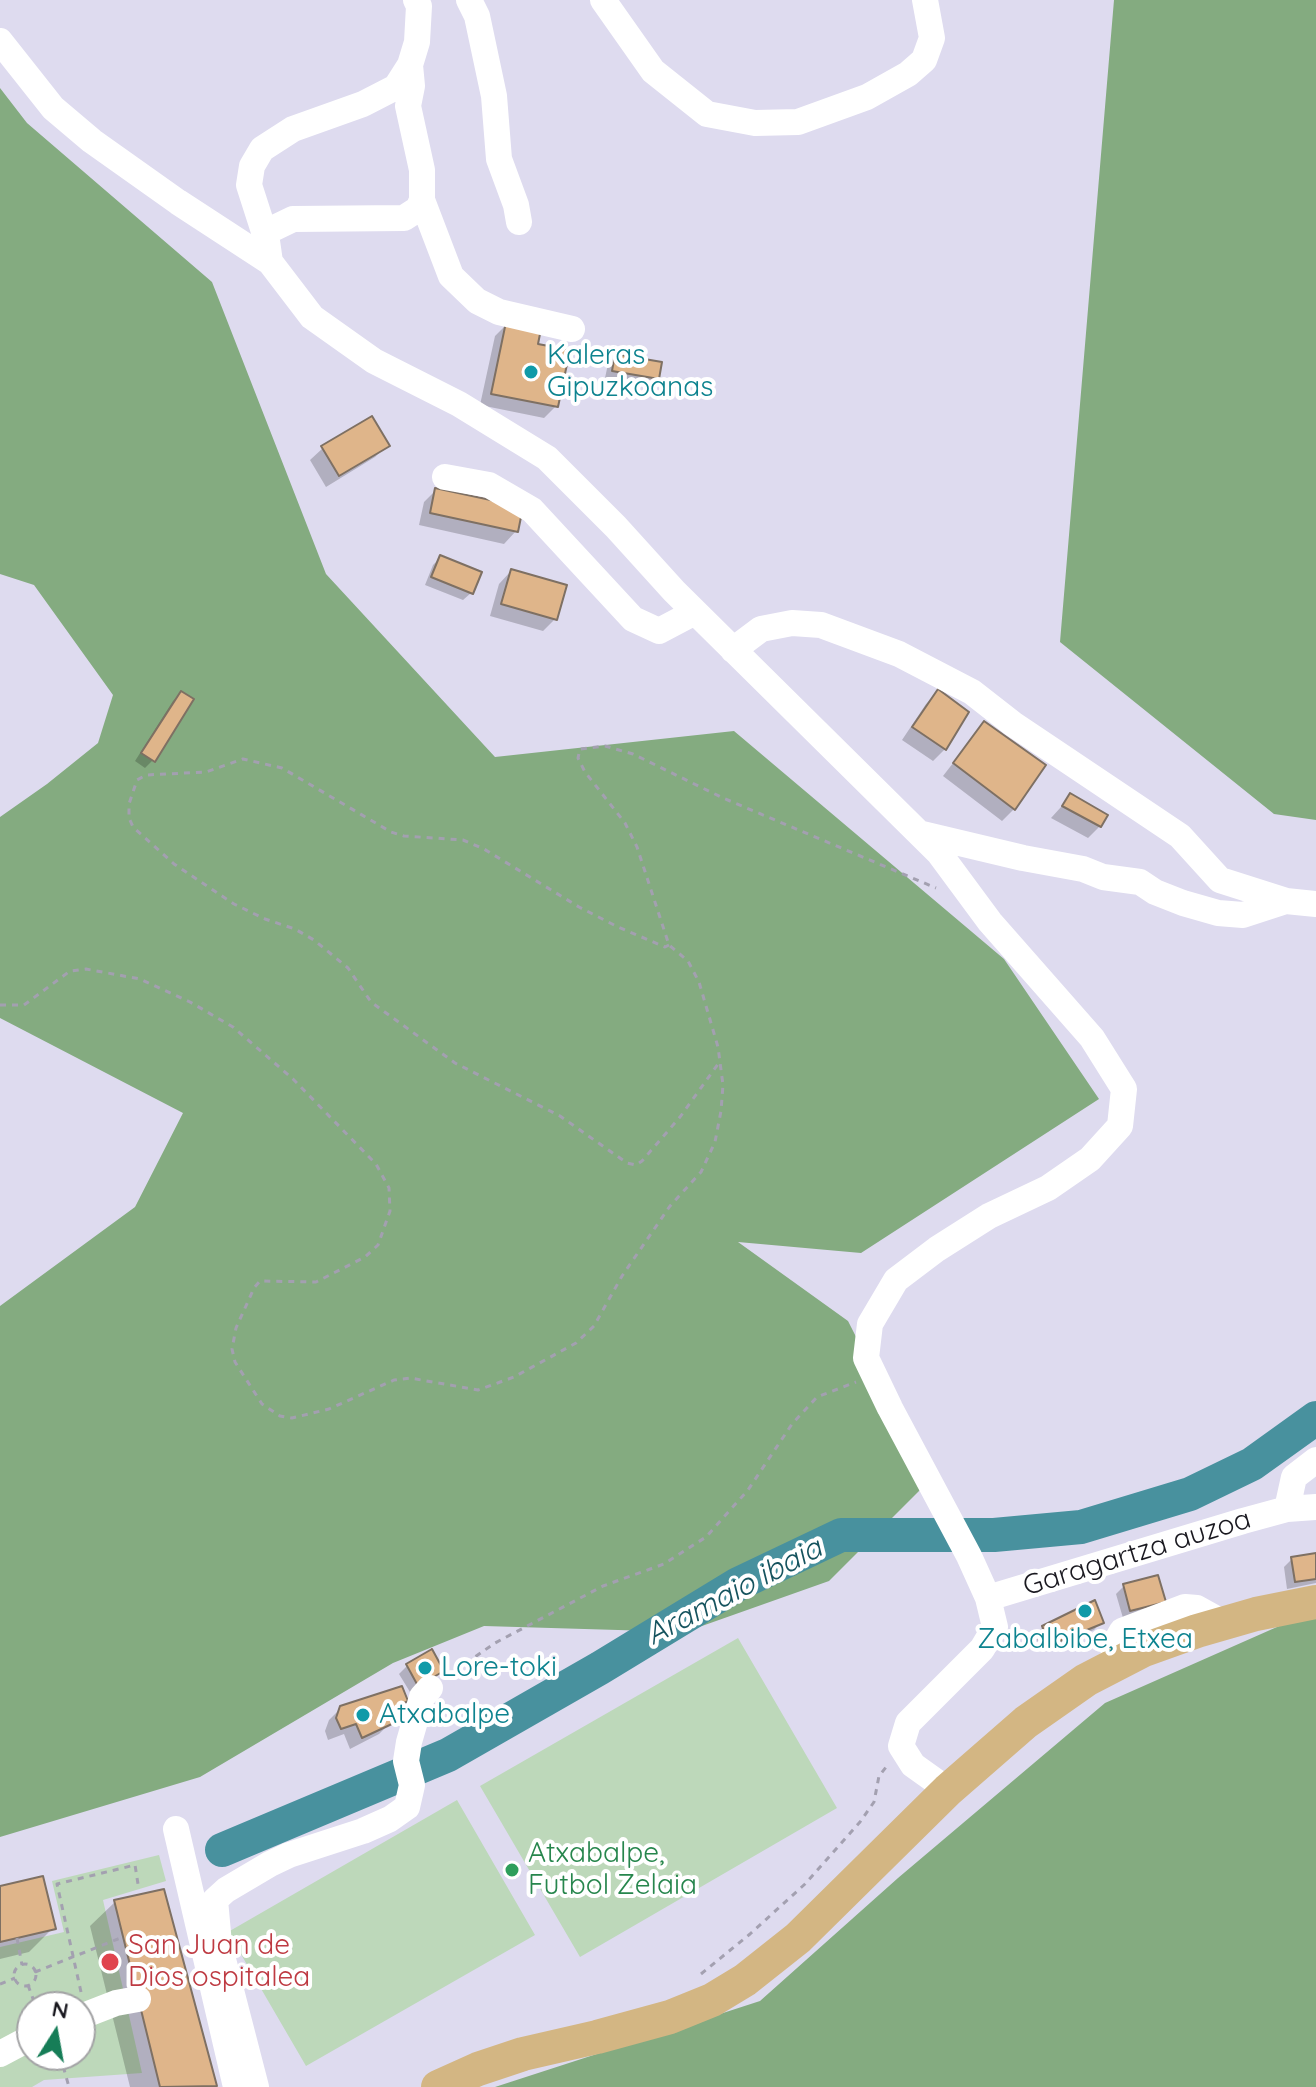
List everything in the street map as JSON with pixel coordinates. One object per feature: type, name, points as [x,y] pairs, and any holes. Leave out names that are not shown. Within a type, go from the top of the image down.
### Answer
[{"type":"main road","points":[[438,2087],[523,2054],[670,2017],[712,2000],[745,1980],[798,1938],[948,1790],[1026,1722],[1086,1680],[1144,1650],[1224,1623],[1316,1602]]},
{"type":"street","points":[[270,262],[249,185],[252,166],[262,149],[293,129],[363,104],[396,87],[410,65],[417,42],[419,6],[416,0]]},
{"type":"street","points":[[469,0],[477,16],[494,96],[499,159],[519,222]]},
{"type":"street","points":[[603,0],[653,71],[707,114],[755,123],[798,122],[867,97],[908,74],[924,60],[932,38],[925,0]]},
{"type":"street","points":[[0,41],[53,108],[82,133],[178,202],[270,262],[312,317],[374,361],[459,404],[547,458],[695,612],[939,853],[990,922],[1092,1038],[1124,1089],[1120,1126],[1090,1159],[1048,1188],[989,1216],[937,1249],[896,1280],[870,1324],[866,1358],[969,1556],[988,1598],[995,1627],[982,1649],[908,1723],[901,1746],[913,1765],[948,1790]]},
{"type":"street","points":[[410,65],[412,86],[408,106],[422,170],[422,200],[451,276],[477,301],[499,312],[572,329]]},
{"type":"street","points":[[264,233],[293,219],[404,218],[418,209],[422,200]]},
{"type":"street","points":[[445,477],[489,485],[532,510],[633,619],[659,631],[695,612]]},
{"type":"street","points":[[733,650],[761,629],[792,623],[821,625],[899,654],[972,692],[1013,724],[1180,836],[1220,880],[1286,901],[1316,904]]},
{"type":"street","points":[[919,833],[1083,869],[1103,877],[1140,882],[1155,892],[1218,913],[1243,915],[1286,901]]},
{"type":"street","name":"Garagartza auzoa","points":[[1287,1509],[1294,1477],[1316,1460]]},
{"type":"street","name":"Garagartza auzoa","points":[[988,1598],[1287,1509],[1316,1507]]},
{"type":"street","points":[[256,2087],[219,1944],[215,1900],[226,1890],[289,1855],[363,1831],[407,1807],[417,1710],[430,1688]]},
{"type":"street","points":[[176,1829],[236,2087]]},
{"type":"street","points":[[96,2011],[138,1999]]},
{"type":"path","points":[[0,1005],[24,1005],[70,971],[86,969],[140,979],[190,1002],[233,1027],[293,1079],[376,1164],[389,1188],[390,1211],[378,1245],[365,1257],[316,1282],[260,1281],[236,1328],[232,1349],[235,1362],[262,1404],[280,1416],[292,1418],[329,1409],[394,1380],[410,1378],[478,1390],[514,1377],[576,1343],[594,1326],[622,1276],[670,1206],[701,1172],[715,1142],[723,1085],[709,1012],[699,982],[688,961],[669,945],[637,847],[625,823],[585,772],[578,758],[580,749],[605,746],[633,754],[723,798],[940,890]]},
{"type":"path","points":[[669,945],[665,947],[605,920],[484,849],[463,840],[404,836],[391,832],[282,768],[243,759],[206,772],[146,775],[137,780],[129,804],[133,827],[174,864],[234,904],[314,940],[348,968],[371,1002],[455,1063],[560,1116],[627,1163],[636,1165],[642,1161],[680,1117],[720,1062]]},
{"type":"path","points":[[430,1688],[495,1643],[603,1586],[664,1564],[706,1537],[748,1490],[792,1424],[817,1397],[875,1376]]},
{"type":"path","points":[[695,1979],[805,1884],[860,1822],[874,1802],[879,1776],[901,1746]]},
{"type":"path","points":[[79,1991],[57,1884],[135,1865],[138,1884]]},
{"type":"path","points":[[35,1972],[123,1937]]},
{"type":"path","points":[[17,1938],[22,1965]]},
{"type":"path","points":[[22,1965],[30,1965],[35,1972],[35,1980],[28,1985],[20,1984],[15,1978],[15,1970],[22,1965]]},
{"type":"path","points":[[0,1984],[15,1978]]},
{"type":"path","points":[[28,1985],[30,1991]]},
{"type":"green space","points":[[1114,0],[1316,0],[1316,820],[1274,814],[1060,642]]},
{"type":"green space","points":[[0,88],[27,123],[212,282],[326,574],[495,757],[734,731],[1004,959],[1099,1099],[861,1253],[738,1242],[848,1321],[929,1481],[829,1581],[685,1632],[484,1626],[393,1663],[200,1777],[0,1837],[0,1306],[135,1207],[183,1113],[0,1018],[0,817],[98,743],[113,695],[34,585],[0,574]]},
{"type":"green space","points":[[1316,1614],[1316,2087],[495,2087],[760,2001],[898,1878],[1105,1703],[1295,1619]]},
{"type":"green space","points":[[738,1638],[837,1808],[580,1957],[480,1786]]},
{"type":"green space","points":[[457,1800],[535,1935],[306,2066],[228,1932]]},
{"type":"green space","points":[[159,1855],[166,1881],[103,1900],[142,2073],[44,2080],[32,2087],[0,2087],[0,1947],[64,1932],[52,1881]]},
{"type":"building","name":"Kaleras Gipuzkoanas","points":[[506,322],[541,329],[538,344],[570,350],[558,407],[491,394]]},
{"type":"building","points":[[615,354],[662,362],[659,379],[612,371]]},
{"type":"building","points":[[372,416],[390,446],[339,476],[321,446]]},
{"type":"building","points":[[435,488],[523,507],[518,532],[430,513]]},
{"type":"building","points":[[440,555],[482,572],[473,594],[431,577]]},
{"type":"building","points":[[511,569],[567,585],[557,620],[501,604]]},
{"type":"building","points":[[938,689],[969,712],[946,750],[912,727]]},
{"type":"building","points":[[181,691],[194,699],[155,762],[141,753]]},
{"type":"building","points":[[984,721],[1046,765],[1015,810],[953,763]]},
{"type":"building","points":[[1070,793],[1108,815],[1101,827],[1062,806]]},
{"type":"building","points":[[1316,1553],[1316,1579],[1295,1582],[1291,1557]]},
{"type":"building","points":[[1158,1575],[1166,1602],[1130,1611],[1123,1584]]},
{"type":"building","name":"Zabalbibe, Etxea","points":[[1095,1600],[1104,1623],[1050,1645],[1042,1626]]},
{"type":"building","name":"Lore-toki","points":[[432,1649],[444,1671],[418,1686],[406,1664]]},
{"type":"building","name":"Atxabalpe","points":[[402,1686],[408,1701],[387,1712],[394,1723],[362,1738],[356,1724],[341,1729],[336,1718],[340,1706]]},
{"type":"building","points":[[43,1876],[56,1929],[0,1942],[0,1886]]},
{"type":"building","points":[[164,1889],[217,2086],[160,2087],[114,1900]]},
{"type":"waterway","name":"Aramaio ibaia","points":[[222,1850],[448,1755],[738,1584],[841,1535],[994,1535],[1081,1527],[1190,1494],[1252,1464],[1316,1418]]},
{"type":"place","name":"Kaleras Gipuzkoanas","points":[[531,372]]},
{"type":"place","name":"Zabalbibe, Etxea","points":[[1085,1611]]},
{"type":"place","name":"Lore-toki","points":[[425,1668]]},
{"type":"place","name":"Atxabalpe","points":[[363,1715]]},
{"type":"place","name":"Atxabalpe, Futbol Zelaia","points":[[512,1870]]},
{"type":"place","name":"San Juan de Dios ospitalea","points":[[110,1962]]}]
